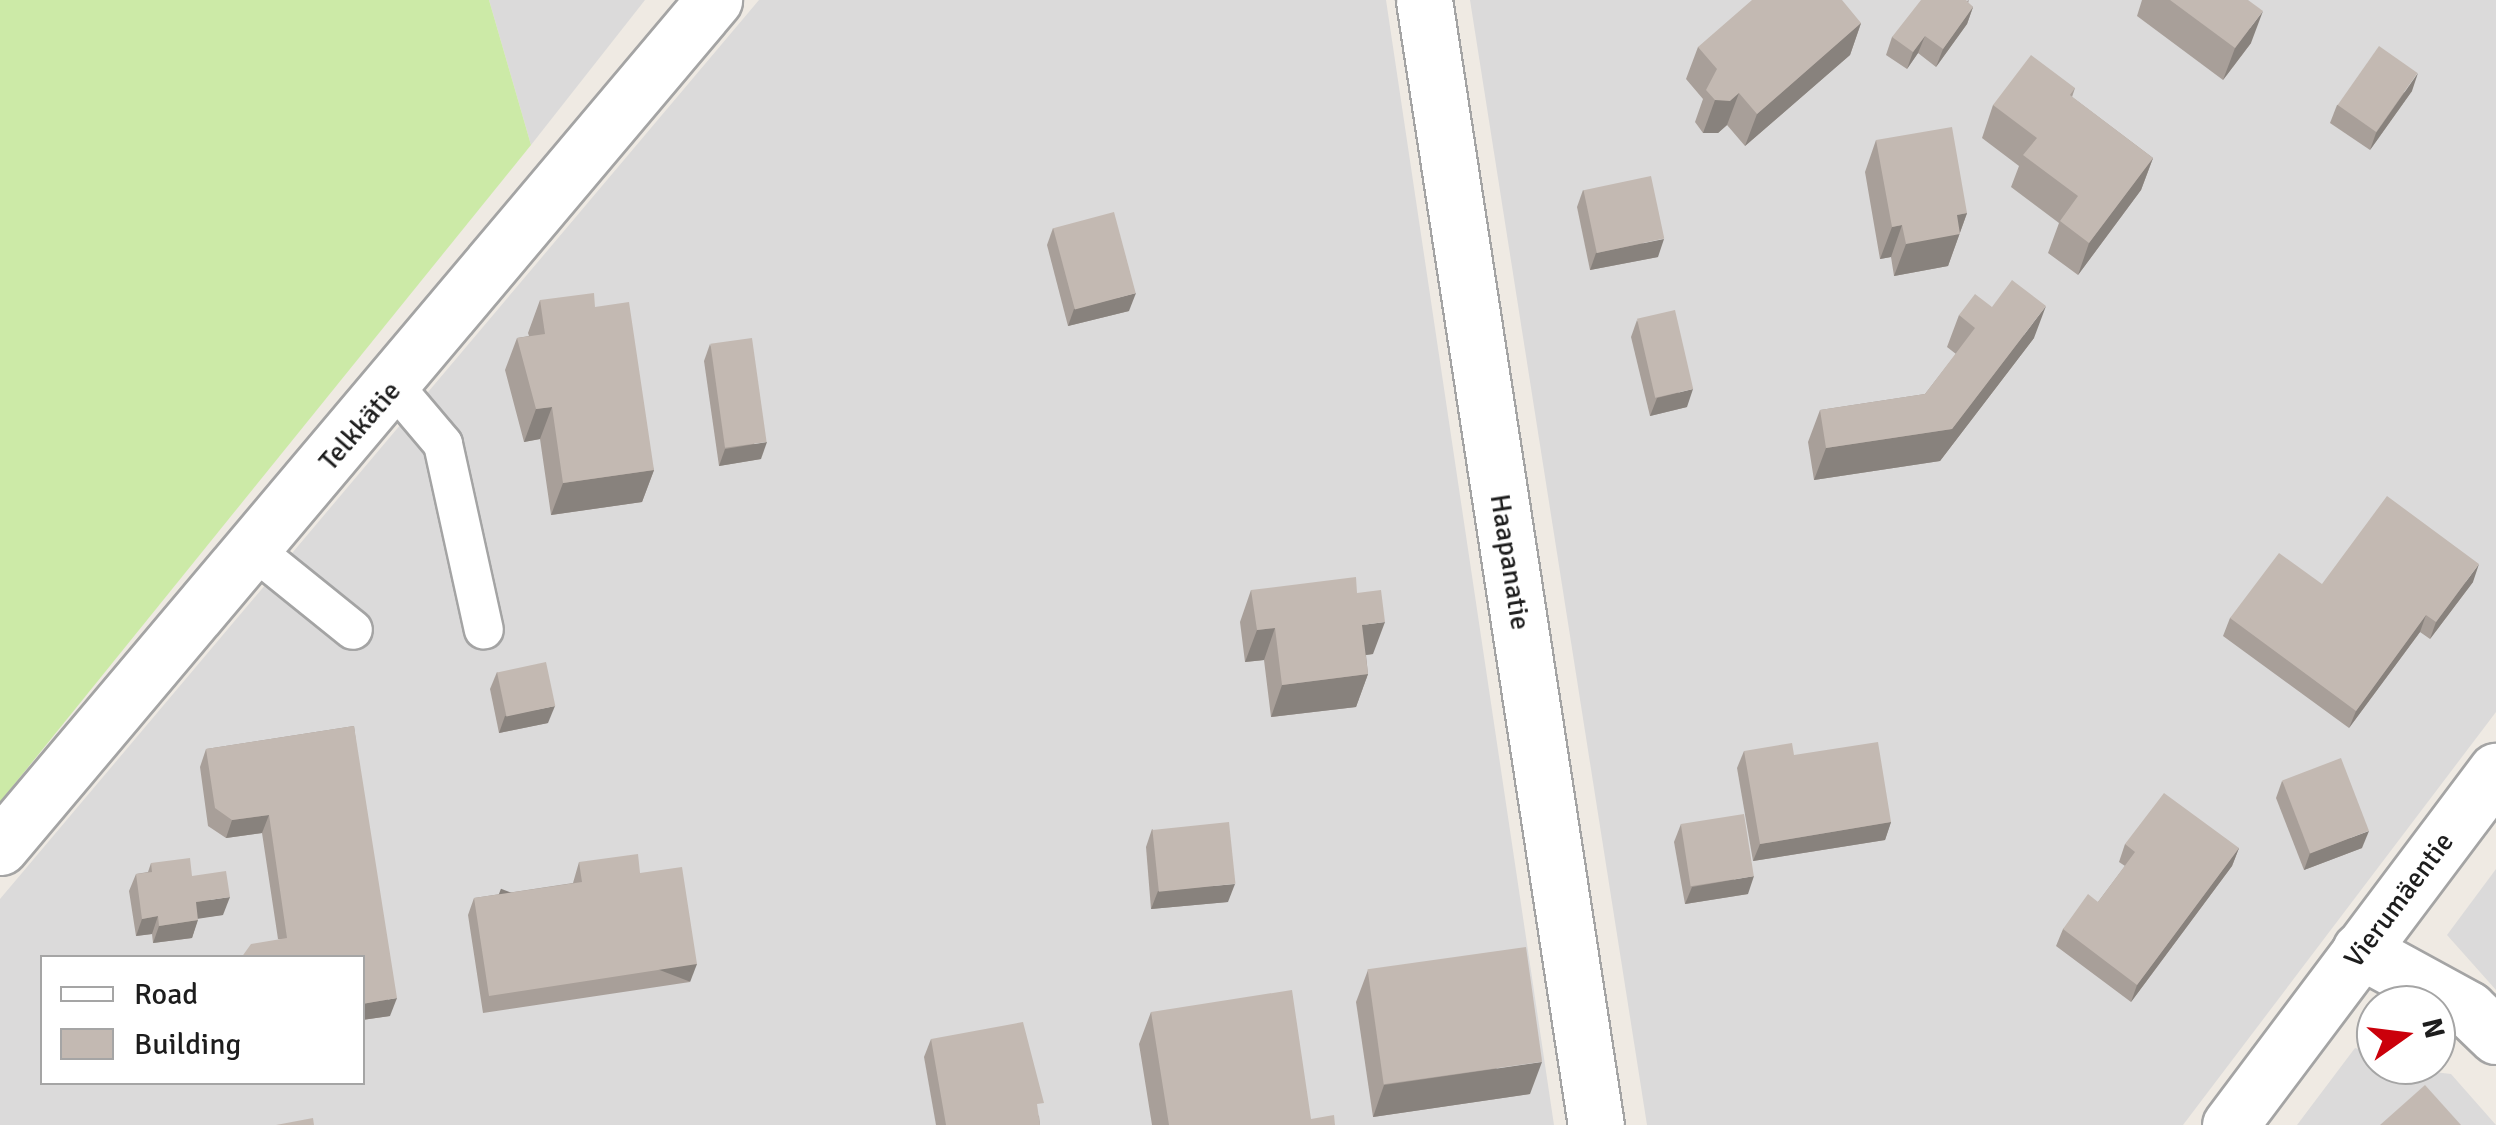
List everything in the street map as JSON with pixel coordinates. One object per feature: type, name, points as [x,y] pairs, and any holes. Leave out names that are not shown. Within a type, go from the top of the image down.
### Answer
[{"type":"street","name":"Telkkätie","points":[[0,847],[394,386],[714,0]]},
{"type":"street","name":"Haapanatie","points":[[1424,0],[1596,1125]]},
{"type":"street","name":"Vierumäentie","points":[[2230,1125],[2496,771]]},
{"type":"street","points":[[2360,950],[2468,1009],[2496,1036]]},
{"type":"lane","points":[[394,386],[442,444],[484,630]]},
{"type":"lane","points":[[254,550],[353,630]]},
{"type":"shaded area","points":[[489,0],[645,0],[531,145]]},
{"type":"shaded area","points":[[759,0],[1386,0],[1554,1125],[0,1125],[0,899]]},
{"type":"shaded area","points":[[1470,0],[2496,0],[2496,712],[2183,1125],[1647,1125]]},
{"type":"shaded area","points":[[2496,869],[2496,990],[2447,935]]},
{"type":"shaded area","points":[[2355,1048],[2356,1085],[2456,1085],[2456,1080],[2496,1125],[2297,1125]]},
{"type":"green space","points":[[0,0],[489,0],[531,145],[0,802]]},
{"type":"building","points":[[1752,0],[1842,0],[1861,23],[1757,114],[1739,93],[1730,101],[1715,100],[1706,90],[1717,69],[1698,47]]},
{"type":"building","points":[[1921,0],[1966,0],[1973,7],[1943,49],[1925,36],[1913,52],[1892,37]]},
{"type":"building","points":[[2170,0],[2248,0],[2263,11],[2235,48]]},
{"type":"building","points":[[2379,46],[2418,73],[2376,132],[2338,105]]},
{"type":"building","points":[[2031,55],[2075,88],[2070,95],[2153,158],[2089,243],[2060,221],[2078,196],[2023,155],[2037,138],[1993,105]]},
{"type":"building","points":[[1952,127],[1967,213],[1957,215],[1960,234],[1906,244],[1902,225],[1892,227],[1876,140]]},
{"type":"building","points":[[1651,176],[1664,239],[1597,253],[1584,190]]},
{"type":"building","points":[[1114,212],[1136,293],[1075,309],[1053,228]]},
{"type":"building","points":[[2012,280],[2046,306],[1952,429],[1826,448],[1820,410],[1925,394],[1975,328],[1959,315],[1975,294],[1992,307]]},
{"type":"building","points":[[594,293],[595,307],[629,302],[654,470],[563,483],[552,407],[536,409],[517,338],[545,334],[540,300]]},
{"type":"building","points":[[1675,310],[1693,389],[1655,398],[1637,319]]},
{"type":"building","points":[[752,338],[767,442],[725,448],[710,344]]},
{"type":"building","points":[[2387,496],[2479,564],[2436,622],[2426,615],[2356,711],[2230,618],[2279,553],[2322,584]]},
{"type":"building","points":[[1356,577],[1357,593],[1381,590],[1385,622],[1362,625],[1368,674],[1282,685],[1275,628],[1257,630],[1251,590]]},
{"type":"building","points":[[546,662],[555,706],[506,716],[497,672]]},
{"type":"building","points":[[354,726],[397,998],[365,1003],[365,955],[243,955],[251,944],[287,938],[269,815],[232,820],[215,808],[206,749]]},
{"type":"building","points":[[1878,742],[1891,822],[1760,844],[1744,751],[1792,743],[1794,755]]},
{"type":"building","points":[[2341,758],[2369,831],[2310,853],[2282,781]]},
{"type":"building","points":[[2164,793],[2239,848],[2137,985],[2063,929],[2088,894],[2098,902],[2135,852],[2125,844]]},
{"type":"building","points":[[1744,814],[1754,876],[1691,886],[1681,824]]},
{"type":"building","points":[[1229,822],[1235,884],[1159,892],[1152,830]]},
{"type":"building","points":[[638,854],[640,873],[682,867],[697,964],[489,996],[474,898],[582,882],[579,862]]},
{"type":"building","points":[[190,858],[192,876],[226,871],[230,897],[196,902],[198,920],[159,926],[158,916],[142,919],[136,874],[152,872],[151,863]]},
{"type":"building","points":[[1526,947],[1542,1062],[1384,1084],[1368,969]]},
{"type":"building","points":[[1292,990],[1311,1119],[1334,1115],[1335,1125],[1169,1125],[1151,1012]]},
{"type":"building","points":[[1023,1022],[1044,1103],[1037,1104],[1040,1125],[946,1125],[931,1039]]},
{"type":"building","points":[[2425,1085],[2461,1125],[2380,1125]]},
{"type":"building","points":[[313,1118],[314,1125],[276,1125]]}]
